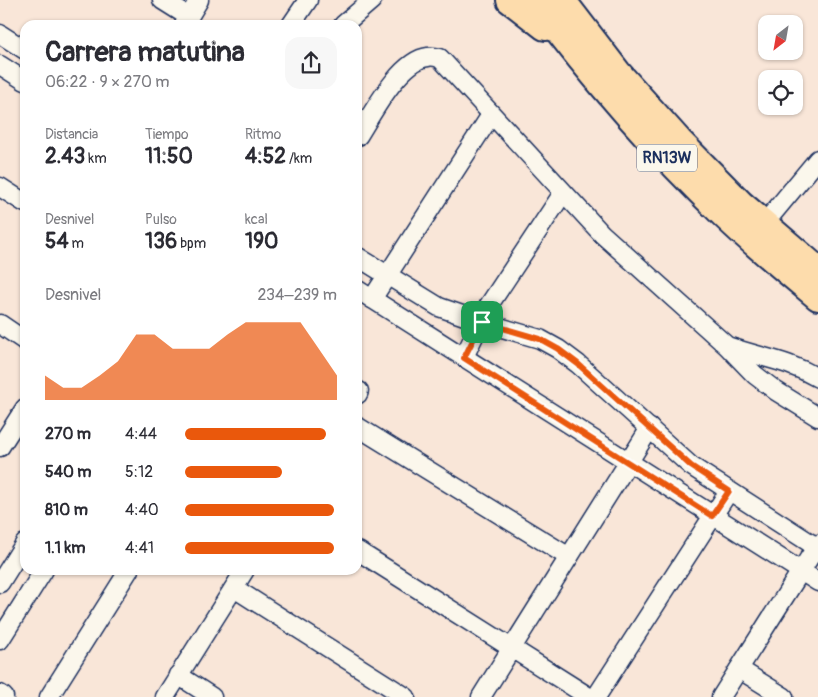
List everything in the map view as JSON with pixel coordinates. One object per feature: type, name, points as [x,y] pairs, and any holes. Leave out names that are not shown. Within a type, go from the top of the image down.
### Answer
[{"type":"highway","points":[[510,0],[567,44]]},
{"type":"highway","name":"RN13W","points":[[535,0],[567,44],[603,88],[662,153],[727,218],[818,297]]},
{"type":"highway","name":"RN13W","points":[[562,0],[618,73],[679,141],[741,204],[818,270]]},
{"type":"street","points":[[162,0],[185,20]]},
{"type":"street","points":[[187,20],[199,0]]},
{"type":"street","points":[[295,20],[308,0]]},
{"type":"street","points":[[350,20],[372,0]]},
{"type":"street","points":[[0,34],[20,47]]},
{"type":"street","points":[[362,130],[390,85],[410,66],[428,56],[440,58],[602,234],[727,346],[755,375],[776,391],[818,417]]},
{"type":"street","points":[[0,65],[20,78]]},
{"type":"street","points":[[492,115],[386,275],[365,294],[818,582]]},
{"type":"street","points":[[764,224],[818,159]]},
{"type":"street","points":[[0,187],[20,200]]},
{"type":"street","points":[[464,358],[489,305],[563,193]]},
{"type":"street","points":[[362,260],[439,307],[540,339],[558,349],[578,364],[691,466],[818,546],[800,571],[721,697]]},
{"type":"street","points":[[0,324],[20,338]]},
{"type":"street","points":[[727,346],[800,367],[818,378]]},
{"type":"street","points":[[3,437],[20,415]]},
{"type":"street","points":[[362,428],[568,557]]},
{"type":"street","points":[[481,697],[650,428]]},
{"type":"street","points":[[596,697],[729,491]]},
{"type":"street","points":[[0,584],[20,551]]},
{"type":"street","points":[[362,554],[589,697]]},
{"type":"street","points":[[0,640],[41,575]]},
{"type":"street","points":[[49,697],[126,575]]},
{"type":"street","points":[[165,697],[242,575]]},
{"type":"street","points":[[234,588],[406,697]]},
{"type":"street","points":[[739,669],[784,697]]},
{"type":"street","points":[[178,675],[212,697]]},
{"type":"street","points":[[0,694],[4,697]]},
{"type":"route","points":[[482,322],[540,339],[558,349],[578,364],[691,466],[729,491],[712,516],[464,358],[482,322]]}]
